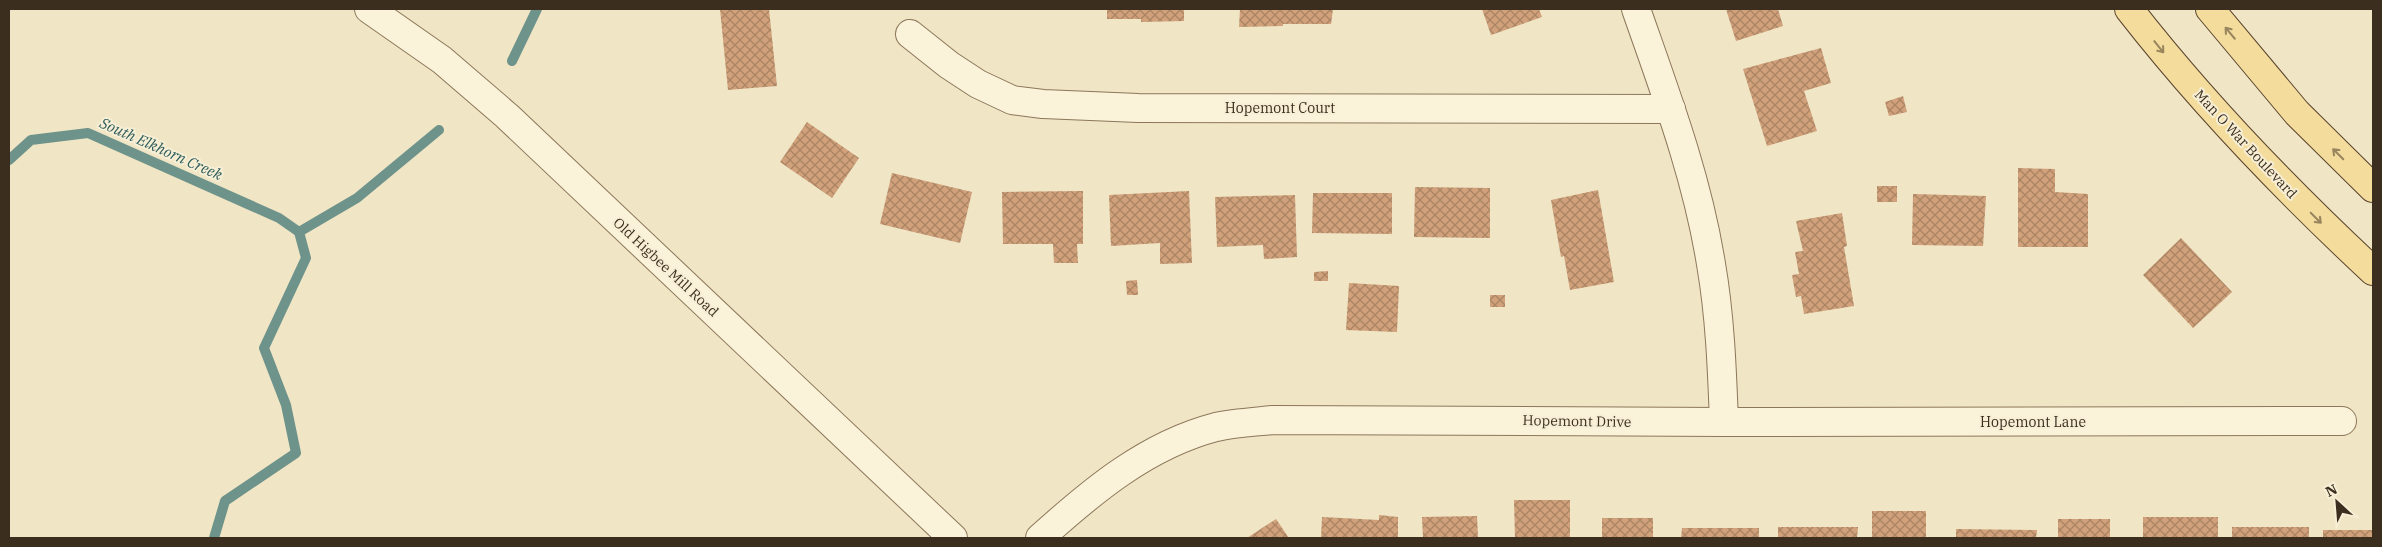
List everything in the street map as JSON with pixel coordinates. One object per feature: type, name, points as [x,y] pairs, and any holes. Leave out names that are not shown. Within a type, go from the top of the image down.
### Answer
[{"type":"main road","name":"Man O War Boulevard","points":[[2129,9],[2201,97],[2255,157],[2373,271]]},
{"type":"main road","points":[[2210,9],[2296,113],[2373,188]]},
{"type":"street","name":"Old Higbee Mill Road","points":[[369,9],[442,60],[507,116],[953,538]]},
{"type":"street","points":[[1636,9],[1671,109],[1702,218],[1721,328],[1724,422]]},
{"type":"street","name":"Hopemont Court","points":[[910,34],[978,84],[1012,100],[1043,104],[1148,108],[1671,109]]},
{"type":"street","name":"Hopemont Drive","points":[[1040,538],[1107,481],[1142,458],[1180,438],[1217,427],[1272,420],[1350,419],[1724,422]]},
{"type":"street","name":"Hopemont Lane","points":[[1724,422],[2342,421]]},
{"type":"building","points":[[720,9],[769,9],[777,86],[728,90]]},
{"type":"building","points":[[1107,9],[1184,9],[1184,21],[1141,22],[1141,19],[1107,19]]},
{"type":"building","points":[[1240,9],[1333,9],[1331,24],[1283,24],[1283,26],[1239,27]]},
{"type":"building","points":[[1482,9],[1539,9],[1542,17],[1491,35]]},
{"type":"building","points":[[1726,9],[1778,9],[1783,26],[1736,41]]},
{"type":"building","points":[[1821,48],[1831,83],[1804,91],[1817,131],[1767,146],[1743,69]]},
{"type":"building","points":[[1903,96],[1907,112],[1889,116],[1885,102]]},
{"type":"building","points":[[807,122],[859,158],[832,198],[780,162]]},
{"type":"building","points":[[2018,168],[2055,169],[2055,192],[2088,194],[2088,247],[2018,247]]},
{"type":"building","points":[[892,173],[972,192],[960,243],[880,224]]},
{"type":"building","points":[[1877,186],[1897,186],[1897,202],[1877,202]]},
{"type":"building","points":[[1415,187],[1490,188],[1490,238],[1414,237]]},
{"type":"building","points":[[1598,190],[1614,282],[1570,290],[1564,256],[1561,257],[1551,200]]},
{"type":"building","points":[[1083,191],[1083,244],[1077,244],[1078,263],[1054,263],[1053,244],[1003,244],[1002,192]]},
{"type":"building","points":[[1189,191],[1192,263],[1160,264],[1160,243],[1111,246],[1109,195]]},
{"type":"building","points":[[1313,193],[1392,193],[1392,234],[1312,233]]},
{"type":"building","points":[[1913,194],[1986,196],[1983,246],[1912,245]]},
{"type":"building","points":[[1295,195],[1297,257],[1264,259],[1263,245],[1217,247],[1215,197]]},
{"type":"building","points":[[1842,213],[1847,246],[1844,247],[1854,306],[1804,314],[1801,296],[1796,297],[1792,275],[1799,274],[1795,252],[1803,251],[1796,221]]},
{"type":"building","points":[[2181,238],[2232,292],[2193,328],[2143,275]]},
{"type":"building","points":[[1328,271],[1328,281],[1314,281],[1314,272]]},
{"type":"building","points":[[1137,280],[1138,295],[1127,295],[1126,281]]},
{"type":"building","points":[[1349,283],[1399,286],[1397,332],[1346,330]]},
{"type":"building","points":[[1490,295],[1505,295],[1505,307],[1490,307]]},
{"type":"building","points":[[1514,500],[1570,500],[1570,538],[1515,538]]},
{"type":"building","points":[[1872,511],[1926,511],[1926,538],[1872,538]]},
{"type":"building","points":[[1379,515],[1398,517],[1398,538],[1321,538],[1322,517],[1379,520]]},
{"type":"building","points":[[1477,516],[1478,538],[1423,538],[1422,517]]},
{"type":"building","points":[[2143,517],[2218,517],[2218,538],[2143,538]]},
{"type":"building","points":[[1602,518],[1653,518],[1653,538],[1602,538]]},
{"type":"building","points":[[1276,519],[1289,538],[1247,538]]},
{"type":"building","points":[[2058,519],[2110,519],[2110,538],[2058,538]]},
{"type":"building","points":[[1778,527],[1858,527],[1857,538],[1778,538]]},
{"type":"building","points":[[2232,527],[2309,527],[2309,538],[2232,538]]},
{"type":"building","points":[[1682,528],[1759,528],[1759,538],[1681,538]]},
{"type":"building","points":[[1956,529],[2037,530],[2036,538],[1956,538]]},
{"type":"building","points":[[2323,530],[2373,530],[2373,538],[2323,538]]},
{"type":"waterway","points":[[512,61],[537,9]]},
{"type":"waterway","name":"South Elkhorn Creek","points":[[299,232],[357,198],[439,130]]},
{"type":"waterway","name":"South Elkhorn Creek","points":[[9,160],[31,140],[88,133],[279,218],[299,232],[306,258],[264,348],[286,405],[296,453],[225,501],[214,538]]}]
